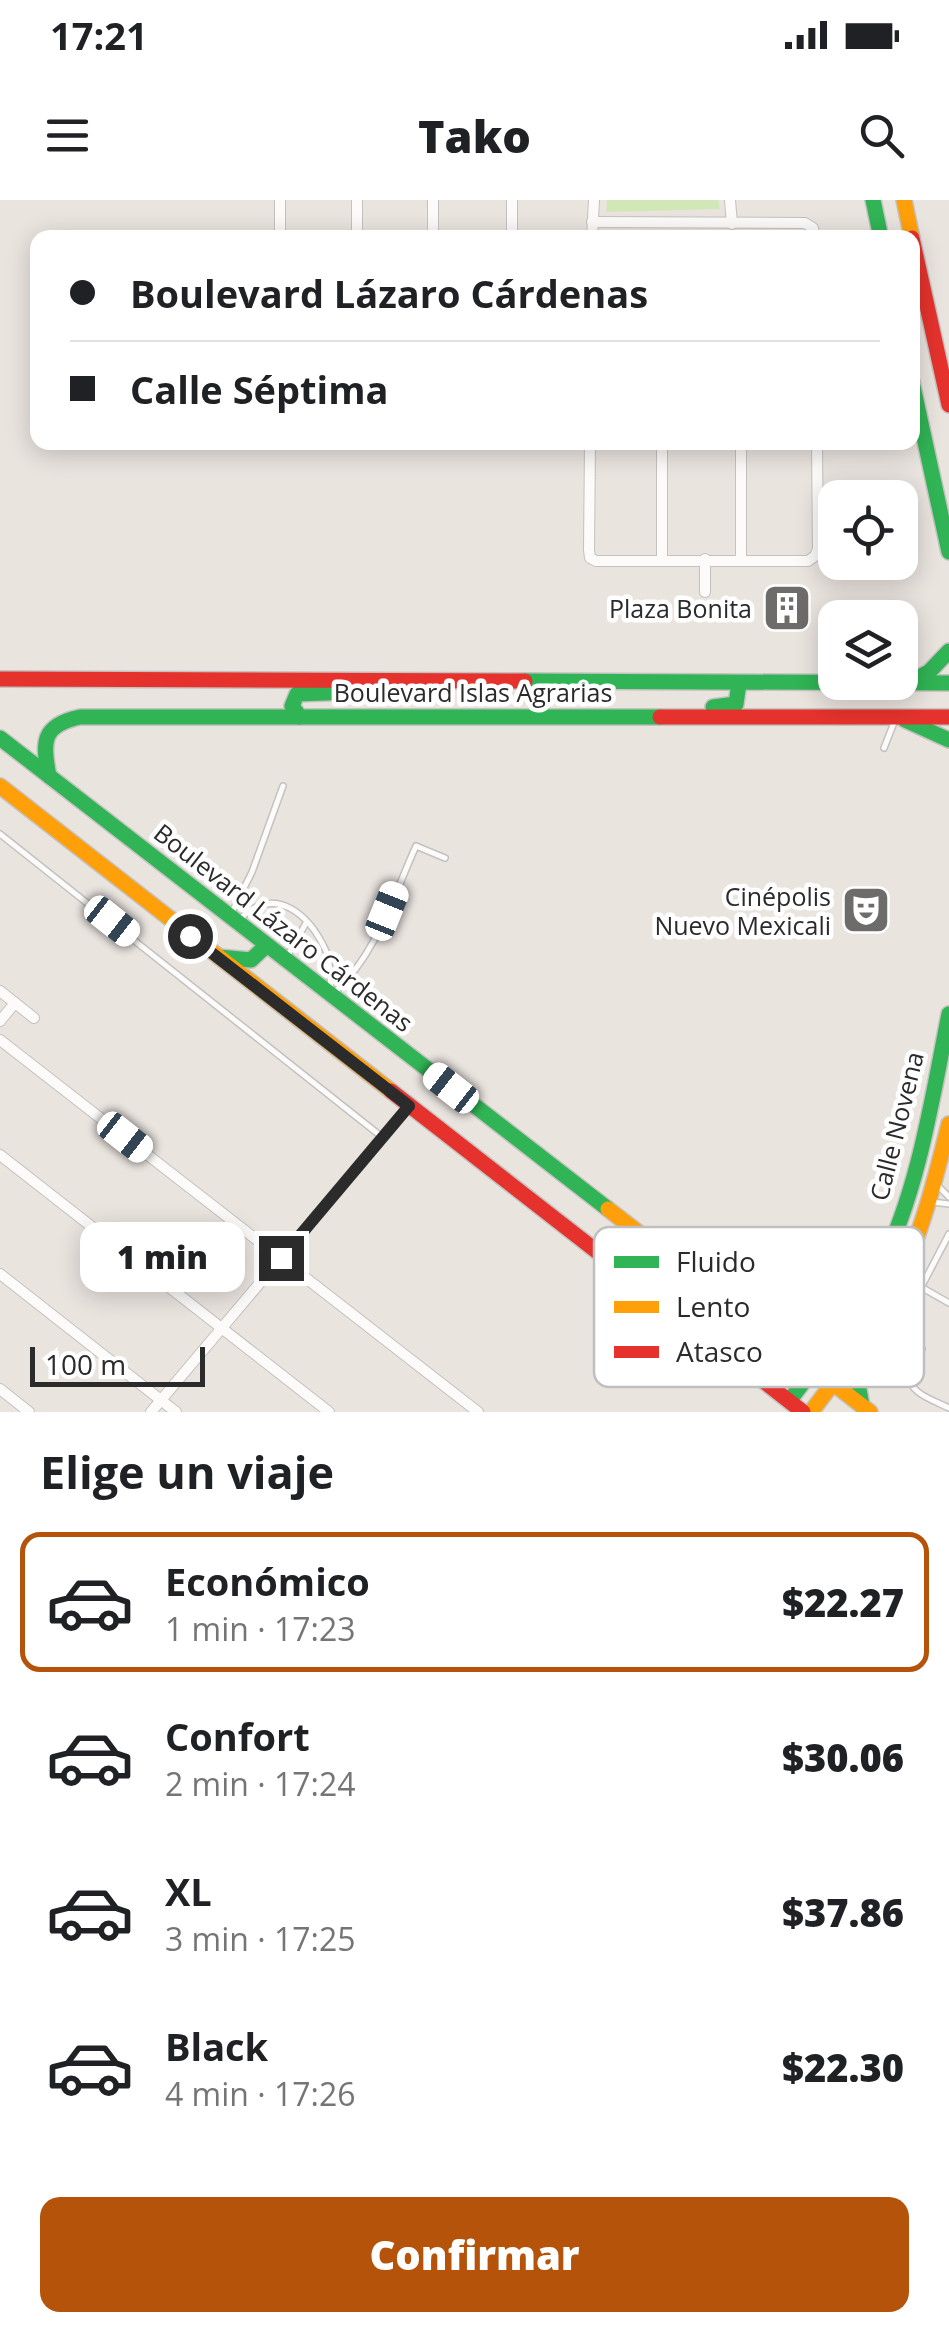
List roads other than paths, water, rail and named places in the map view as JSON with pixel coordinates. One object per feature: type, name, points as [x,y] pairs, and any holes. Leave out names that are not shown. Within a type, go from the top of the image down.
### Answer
[{"type":"main road","points":[[874,200],[880,230]]},
{"type":"main road","points":[[904,200],[910,230]]},
{"type":"main road","points":[[920,274],[949,405]]},
{"type":"main road","points":[[920,419],[949,552]]},
{"type":"main road","points":[[918,678],[949,651]]},
{"type":"main road","name":"Boulevard Islas Agrarias","points":[[0,679],[818,682]]},
{"type":"main road","points":[[300,718],[292,706],[297,694],[381,692],[394,681]]},
{"type":"main road","points":[[666,717],[689,707],[735,705],[739,682]]},
{"type":"main road","name":"Boulevard Islas Agrarias","points":[[918,683],[949,684]]},
{"type":"main road","points":[[896,717],[949,740]]},
{"type":"main road","name":"Boulevard Islas Agrarias","points":[[48,776],[48,732],[54,724],[68,719],[949,717]]},
{"type":"main road","name":"Boulevard Lázaro Cárdenas","points":[[0,738],[630,1227]]},
{"type":"main road","points":[[0,786],[594,1249]]},
{"type":"main road","points":[[216,956],[251,960],[267,944]]},
{"type":"main road","name":"Calle Novena","points":[[894,1227],[927,1122],[949,1014]]},
{"type":"main road","points":[[927,1122],[930,1141],[921,1186],[929,1202]]},
{"type":"main road","name":"Calle Novena","points":[[920,1227],[949,1124]]},
{"type":"main road","points":[[773,1387],[803,1412]]},
{"type":"main road","name":"Calle Novena","points":[[790,1400],[799,1387]]},
{"type":"main road","name":"Calle Novena","points":[[811,1412],[831,1387]]},
{"type":"main road","name":"Boulevard Lázaro Cárdenas","points":[[837,1387],[866,1409]]},
{"type":"street","points":[[280,200],[280,230]]},
{"type":"street","points":[[357,230],[358,200]]},
{"type":"street","points":[[433,200],[433,230]]},
{"type":"street","points":[[512,200],[512,230]]},
{"type":"street","points":[[592,230],[594,200]]},
{"type":"street","points":[[730,200],[739,230]]},
{"type":"street","points":[[592,222],[805,223],[813,230]]},
{"type":"street","points":[[663,222],[663,230]]},
{"type":"street","points":[[590,450],[590,558],[596,561],[808,560],[816,556],[817,450]]},
{"type":"street","points":[[662,450],[662,560]]},
{"type":"street","points":[[741,450],[741,558]]},
{"type":"street","points":[[705,592],[706,560]]},
{"type":"street","points":[[0,991],[34,1018]]},
{"type":"street","points":[[0,1021],[14,1002]]},
{"type":"street","points":[[0,1040],[478,1412]]},
{"type":"street","points":[[151,1412],[409,1106]]},
{"type":"street","points":[[0,1155],[329,1412]]},
{"type":"street","points":[[0,1274],[176,1412]]},
{"type":"street","points":[[0,1389],[29,1412]]},
{"type":"lane","points":[[884,748],[896,717]]},
{"type":"lane","points":[[234,918],[283,786]]},
{"type":"lane","points":[[0,834],[382,1138]]},
{"type":"lane","points":[[332,995],[351,977],[377,936],[416,846],[445,858]]},
{"type":"lane","points":[[234,918],[254,906],[276,902],[291,908],[327,953],[332,995]]},
{"type":"lane","points":[[286,959],[306,923]]},
{"type":"lane","points":[[934,1182],[949,1201]]},
{"type":"lane","points":[[929,1202],[949,1201]]},
{"type":"lane","points":[[924,1282],[949,1234]]},
{"type":"lane","points":[[946,1301],[949,1288]]},
{"type":"lane","points":[[911,1387],[949,1408]]},
{"type":"place","name":"Plaza Bonita","points":[[787,608]]},
{"type":"place","name":"Cinépolis Nuevo Mexicali","points":[[866,910]]}]
